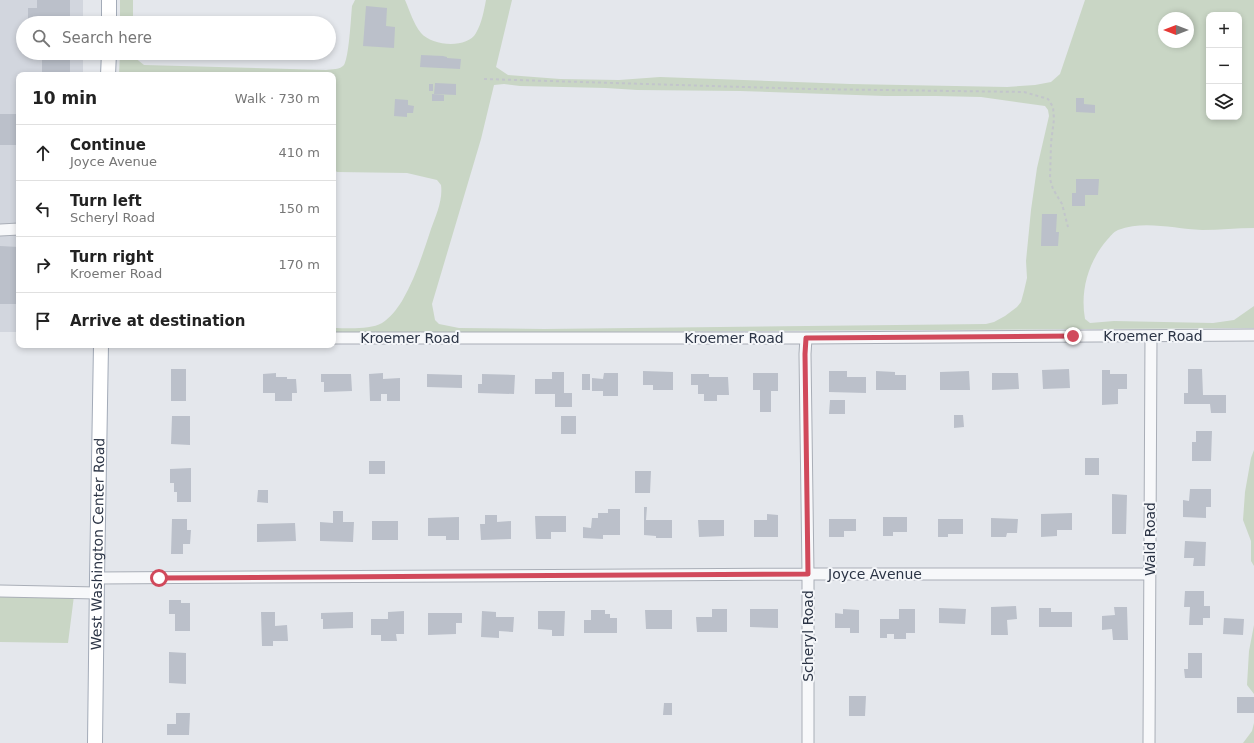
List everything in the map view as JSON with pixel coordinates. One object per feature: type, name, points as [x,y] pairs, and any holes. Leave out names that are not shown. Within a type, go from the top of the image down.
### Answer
[{"type":"main road","points":[[109,0],[109,16]]},
{"type":"main road","points":[[108,72],[109,60]]},
{"type":"main road","name":"West Washington Center Road","points":[[96,743],[101,348]]},
{"type":"street","points":[[0,230],[16,230]]},
{"type":"street","name":"Kroemer Road","points":[[336,338],[806,338],[1254,335]]},
{"type":"street","name":"Wald Road","points":[[1149,743],[1151,336]]},
{"type":"street","name":"Scheryl Road","points":[[806,338],[808,743]]},
{"type":"street","name":"Joyce Avenue","points":[[97,578],[808,574],[1150,574]]},
{"type":"street","points":[[0,591],[97,593]]},
{"type":"path","points":[[484,79],[809,89],[1024,92],[1048,99],[1053,107],[1054,119],[1051,143],[1050,179],[1052,189],[1062,204],[1068,227]]},
{"type":"shaded area","points":[[0,0],[83,0],[83,16],[16,16],[16,60],[83,60],[83,72],[16,72],[16,332],[0,332]]},
{"type":"green space","points":[[120,0],[133,0],[133,16],[120,16]]},
{"type":"green space","points":[[355,0],[405,0],[421,33],[433,41],[449,44],[465,42],[472,38],[481,21],[486,0],[512,0],[496,67],[508,75],[560,79],[619,80],[660,77],[850,84],[1007,87],[1051,82],[1060,74],[1085,0],[1254,0],[1254,228],[1202,230],[1149,225],[1128,227],[1118,230],[1113,233],[1100,249],[1090,267],[1085,288],[1084,308],[1085,319],[1090,323],[1114,321],[1213,323],[1234,320],[1254,306],[1254,328],[336,333],[336,328],[371,327],[382,323],[388,319],[402,301],[415,275],[439,207],[441,185],[437,180],[407,173],[336,171],[336,72],[119,72],[120,60],[138,60],[144,65],[326,70],[340,68],[346,61],[352,6]],"holes":[[[504,84],[520,86],[885,96],[981,97],[1045,106],[1048,110],[1049,116],[1037,168],[1026,261],[1027,278],[1021,302],[1005,316],[994,322],[986,324],[544,329],[459,328],[439,324],[435,320],[432,304],[481,139],[494,85]]]},
{"type":"green space","points":[[1254,450],[1254,566],[1251,561],[1251,541],[1243,520],[1245,492],[1251,458]]},
{"type":"green space","points":[[0,587],[75,588],[68,643],[0,642]]},
{"type":"green space","points":[[1254,625],[1254,694],[1247,685],[1249,651]]},
{"type":"green space","points":[[1254,723],[1254,743],[1243,743],[1252,731]]},
{"type":"building","points":[[37,0],[70,0],[70,16],[28,16],[28,8],[37,8]]},
{"type":"building","points":[[366,6],[387,8],[386,26],[395,27],[394,48],[363,46]]},
{"type":"building","points":[[421,55],[461,59],[460,69],[420,67]]},
{"type":"building","points":[[42,60],[70,60],[70,72],[42,72]]},
{"type":"building","points":[[435,83],[456,84],[456,95],[434,94]]},
{"type":"building","points":[[429,84],[433,84],[433,91],[429,91]]},
{"type":"building","points":[[432,94],[444,95],[444,101],[432,101]]},
{"type":"building","points":[[1076,98],[1084,98],[1084,104],[1095,105],[1095,113],[1076,112]]},
{"type":"building","points":[[395,99],[408,100],[408,105],[414,106],[413,113],[407,113],[407,117],[394,116]]},
{"type":"building","points":[[0,114],[16,114],[16,145],[0,145]]},
{"type":"building","points":[[1076,179],[1099,179],[1098,195],[1085,195],[1085,206],[1072,206],[1072,193],[1076,193]]},
{"type":"building","points":[[1042,214],[1057,214],[1056,232],[1059,232],[1058,246],[1041,246]]},
{"type":"building","points":[[0,246],[16,247],[16,304],[0,304]]},
{"type":"building","points":[[171,369],[186,369],[186,401],[171,401]]},
{"type":"building","points":[[1069,369],[1070,388],[1043,389],[1042,370]]},
{"type":"building","points":[[1188,369],[1202,369],[1203,395],[1226,395],[1226,413],[1211,413],[1210,404],[1184,404],[1184,393],[1188,393]]},
{"type":"building","points":[[1102,370],[1110,370],[1110,374],[1127,374],[1127,389],[1118,389],[1118,404],[1102,405]]},
{"type":"building","points":[[643,371],[673,372],[673,390],[653,390],[653,385],[643,385]]},
{"type":"building","points":[[829,371],[847,371],[847,377],[866,377],[866,393],[829,392]]},
{"type":"building","points":[[876,371],[895,372],[895,375],[906,375],[906,390],[876,390]]},
{"type":"building","points":[[969,371],[970,390],[940,390],[940,372]]},
{"type":"building","points":[[552,372],[564,372],[564,393],[572,393],[572,407],[555,407],[555,394],[535,394],[535,379],[552,379]]},
{"type":"building","points":[[276,373],[276,377],[296,379],[297,393],[292,393],[292,401],[275,401],[275,393],[263,393],[263,374]]},
{"type":"building","points":[[383,373],[383,379],[400,378],[400,401],[387,401],[387,394],[381,394],[381,401],[370,401],[369,374]]},
{"type":"building","points":[[604,373],[618,373],[618,396],[603,396],[603,391],[592,391],[592,378],[603,379]]},
{"type":"building","points":[[753,373],[778,373],[778,391],[771,391],[771,412],[760,412],[760,390],[753,390]]},
{"type":"building","points":[[992,373],[1018,373],[1019,389],[992,390]]},
{"type":"building","points":[[321,374],[351,374],[352,391],[324,392],[324,382],[321,382]]},
{"type":"building","points":[[427,374],[462,375],[462,388],[427,387]]},
{"type":"building","points":[[482,374],[515,375],[514,394],[478,393],[478,384],[482,384]]},
{"type":"building","points":[[582,374],[590,374],[590,390],[582,390]]},
{"type":"building","points":[[691,374],[709,374],[709,377],[728,377],[729,395],[717,395],[717,401],[704,401],[704,394],[698,394],[698,385],[691,385]]},
{"type":"building","points":[[830,400],[845,400],[845,414],[829,414]]},
{"type":"building","points":[[954,415],[963,415],[964,427],[954,428]]},
{"type":"building","points":[[172,416],[190,416],[190,445],[171,444]]},
{"type":"building","points":[[561,416],[576,416],[576,434],[561,434]]},
{"type":"building","points":[[1196,431],[1212,431],[1211,461],[1192,461],[1192,442],[1196,442]]},
{"type":"building","points":[[1085,458],[1099,458],[1099,475],[1085,475]]},
{"type":"building","points":[[369,461],[385,461],[385,474],[369,474]]},
{"type":"building","points":[[191,468],[191,502],[177,502],[177,492],[174,492],[174,483],[170,483],[170,469]]},
{"type":"building","points":[[635,471],[651,471],[650,493],[635,493]]},
{"type":"building","points":[[1190,489],[1211,489],[1211,507],[1206,507],[1206,518],[1183,517],[1183,500],[1189,501]]},
{"type":"building","points":[[258,490],[268,490],[268,503],[257,502]]},
{"type":"building","points":[[1112,494],[1127,495],[1126,534],[1112,534]]},
{"type":"building","points":[[644,507],[647,507],[646,520],[672,520],[672,538],[656,538],[656,536],[644,535]]},
{"type":"building","points":[[608,509],[620,509],[620,535],[603,535],[603,539],[583,538],[583,527],[591,528],[592,518],[598,518],[598,513],[608,513]]},
{"type":"building","points":[[333,511],[343,511],[343,522],[354,522],[353,542],[320,541],[320,522],[333,523]]},
{"type":"building","points":[[1072,513],[1072,530],[1057,530],[1057,536],[1041,537],[1041,514]]},
{"type":"building","points":[[767,514],[778,515],[778,537],[754,537],[754,520],[767,520]]},
{"type":"building","points":[[485,515],[497,515],[497,522],[511,521],[511,539],[481,540],[480,524],[485,524]]},
{"type":"building","points":[[535,516],[566,516],[566,532],[551,532],[551,539],[536,539]]},
{"type":"building","points":[[459,517],[459,540],[446,540],[446,536],[428,536],[428,518]]},
{"type":"building","points":[[883,517],[907,517],[907,532],[893,532],[893,536],[883,536]]},
{"type":"building","points":[[991,518],[1018,519],[1017,533],[1007,533],[1006,537],[991,537]]},
{"type":"building","points":[[172,519],[187,519],[187,530],[191,530],[190,544],[183,544],[183,554],[171,554]]},
{"type":"building","points":[[829,519],[856,519],[856,531],[844,531],[844,537],[829,537]]},
{"type":"building","points":[[938,519],[963,519],[963,534],[948,534],[948,537],[938,537]]},
{"type":"building","points":[[698,520],[724,520],[724,536],[699,537]]},
{"type":"building","points":[[372,521],[398,521],[398,540],[372,540]]},
{"type":"building","points":[[295,523],[296,541],[257,542],[257,524]]},
{"type":"building","points":[[1185,541],[1206,542],[1205,566],[1193,566],[1194,558],[1184,558]]},
{"type":"building","points":[[1185,591],[1204,591],[1204,606],[1210,606],[1210,618],[1203,618],[1203,625],[1189,625],[1190,607],[1184,607]]},
{"type":"building","points":[[169,600],[181,600],[181,603],[190,603],[190,631],[175,631],[175,614],[169,614]]},
{"type":"building","points":[[1016,606],[1017,619],[1007,620],[1008,635],[991,635],[991,607]]},
{"type":"building","points":[[1114,607],[1127,607],[1128,640],[1113,640],[1112,629],[1102,630],[1102,616],[1115,615]]},
{"type":"building","points":[[939,608],[966,609],[965,624],[939,623]]},
{"type":"building","points":[[1039,608],[1051,608],[1051,612],[1072,612],[1072,627],[1039,627]]},
{"type":"building","points":[[712,609],[727,609],[727,632],[697,632],[696,617],[712,617]]},
{"type":"building","points":[[750,609],[778,609],[778,628],[750,627]]},
{"type":"building","points":[[843,609],[859,610],[859,633],[850,633],[850,628],[835,628],[835,613],[843,614]]},
{"type":"building","points":[[899,609],[915,609],[915,633],[906,633],[906,639],[894,639],[894,634],[887,634],[887,638],[880,638],[880,619],[899,619]]},
{"type":"building","points":[[591,610],[605,610],[605,614],[610,614],[610,618],[617,618],[617,633],[584,633],[584,620],[591,620]]},
{"type":"building","points":[[645,610],[672,610],[672,629],[646,629]]},
{"type":"building","points":[[404,611],[404,634],[396,634],[397,641],[381,641],[381,635],[371,635],[371,619],[388,619],[388,612]]},
{"type":"building","points":[[482,611],[496,612],[496,617],[514,617],[513,632],[499,631],[499,638],[481,637]]},
{"type":"building","points":[[538,611],[565,611],[564,636],[552,636],[552,630],[538,629]]},
{"type":"building","points":[[261,612],[275,612],[275,626],[287,625],[288,641],[273,641],[273,646],[262,646]]},
{"type":"building","points":[[353,612],[353,628],[323,629],[323,619],[321,619],[321,613]]},
{"type":"building","points":[[428,613],[462,613],[462,623],[456,623],[456,634],[428,635]]},
{"type":"building","points":[[1224,618],[1244,619],[1243,635],[1223,634]]},
{"type":"building","points":[[169,652],[186,653],[186,684],[169,683]]},
{"type":"building","points":[[1188,653],[1202,653],[1202,678],[1185,678],[1184,669],[1188,669]]},
{"type":"building","points":[[849,696],[866,696],[865,716],[849,716]]},
{"type":"building","points":[[1237,697],[1254,697],[1254,713],[1237,713]]},
{"type":"building","points":[[664,703],[672,703],[672,715],[663,715]]},
{"type":"building","points":[[176,713],[190,713],[189,735],[167,735],[167,724],[176,724]]},
{"type":"route","points":[[159,578],[808,574],[806,338],[1073,336]]}]
